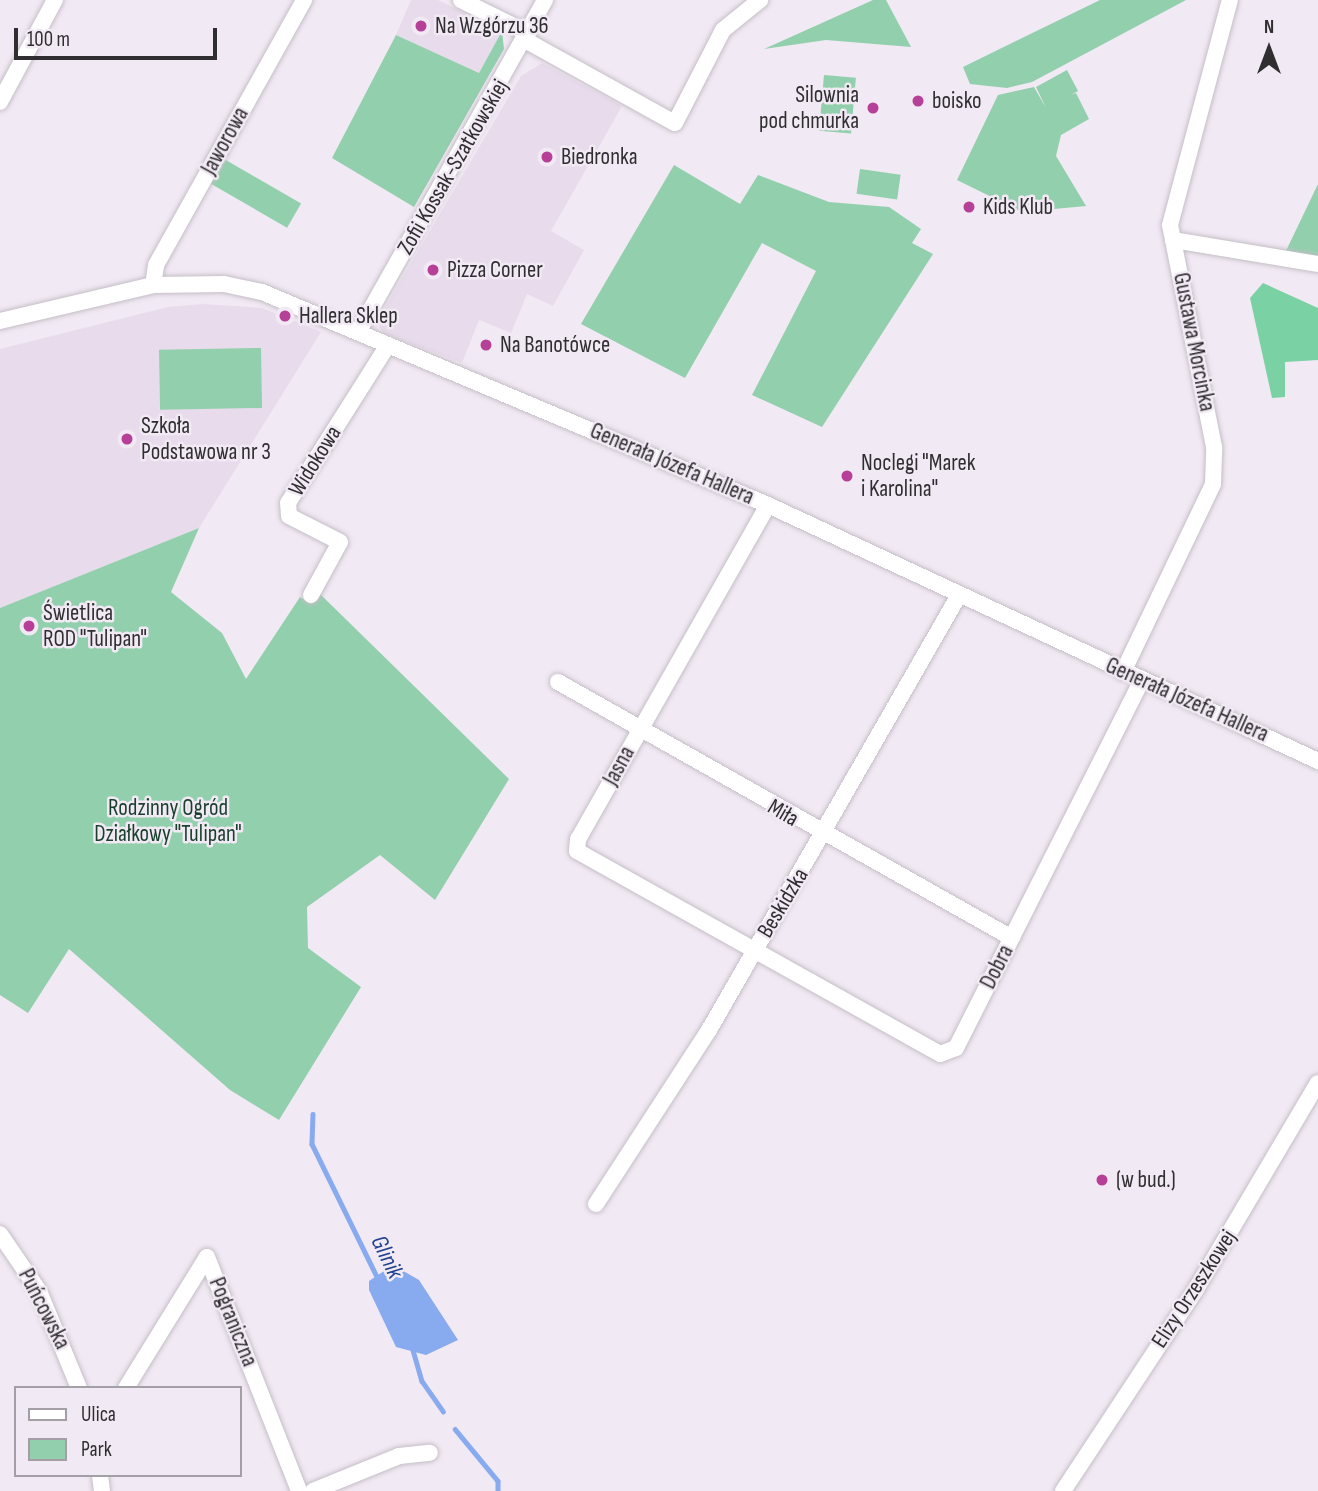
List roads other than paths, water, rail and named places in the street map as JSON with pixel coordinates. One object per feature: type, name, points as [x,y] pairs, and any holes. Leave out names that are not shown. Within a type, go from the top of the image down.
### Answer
[{"type":"street","points":[[0,102],[55,0]]},
{"type":"street","name":"Jaworowa","points":[[153,285],[156,265],[304,0]]},
{"type":"street","points":[[461,0],[675,123],[723,30],[760,0]]},
{"type":"street","name":"Zofii Kossak-Szatkowskiej","points":[[358,332],[527,37],[545,0]]},
{"type":"street","name":"Gustawa Morcinka","points":[[1123,672],[1209,498],[1215,471],[1170,225],[1230,0]]},
{"type":"street","points":[[1173,240],[1318,264]]},
{"type":"street","name":"Generała Józefa Hallera","points":[[0,321],[153,285],[242,286],[358,332],[768,505],[1318,761]]},
{"type":"street","name":"Widokowa","points":[[311,594],[340,542],[289,516],[288,503],[388,345]]},
{"type":"street","name":"Jasna","points":[[754,953],[577,851],[639,730],[768,505]]},
{"type":"street","name":"Beskidzka","points":[[596,1204],[754,953],[959,595]]},
{"type":"street","name":"Dobra","points":[[754,953],[940,1054],[956,1048],[1142,680]]},
{"type":"street","name":"Miła","points":[[558,682],[823,836],[1012,938]]},
{"type":"street","name":"Elizy Orzeszkowej","points":[[1063,1491],[1196,1289],[1318,1083]]},
{"type":"street","name":"Puńcowska","points":[[0,1234],[39,1291],[78,1386]]},
{"type":"street","name":"Pograniczna","points":[[127,1386],[207,1257],[299,1491]]},
{"type":"street","points":[[313,1491],[399,1456],[430,1453]]},
{"type":"water","points":[[393,1265],[419,1280],[458,1340],[426,1355],[396,1347],[369,1290],[369,1281]]},
{"type":"waterway","name":"Glinik","points":[[313,1114],[312,1144],[378,1279]]},
{"type":"waterway","name":"Glinik","points":[[413,1350],[422,1381],[443,1411]]},
{"type":"waterway","name":"Glinik","points":[[455,1429],[498,1481],[498,1491]]},
{"type":"place","name":"Na Wzgórzu 36","points":[[421,26]]},
{"type":"place","name":"boisko","points":[[918,101]]},
{"type":"place","name":"Silownia pod chmurka","points":[[873,108]]},
{"type":"place","name":"Biedronka","points":[[547,157]]},
{"type":"place","name":"Kids Klub","points":[[969,207]]},
{"type":"place","name":"Pizza Corner","points":[[433,270]]},
{"type":"place","name":"Hallera Sklep","points":[[285,316]]},
{"type":"place","name":"Na Banotówce","points":[[486,345]]},
{"type":"place","name":"Szkoła Podstawowa nr 3","points":[[127,439]]},
{"type":"place","name":"Noclegi \"Marek i Karolina\"","points":[[847,476]]},
{"type":"place","name":"Świetlica ROD \"Tulipan\"","points":[[29,626]]},
{"type":"place","name":"(w bud.)","points":[[1102,1180]]},
{"type":"park label","name":"Rodzinny Ogród Działkowy \"Tulipan\"","points":[[168,821]]}]
